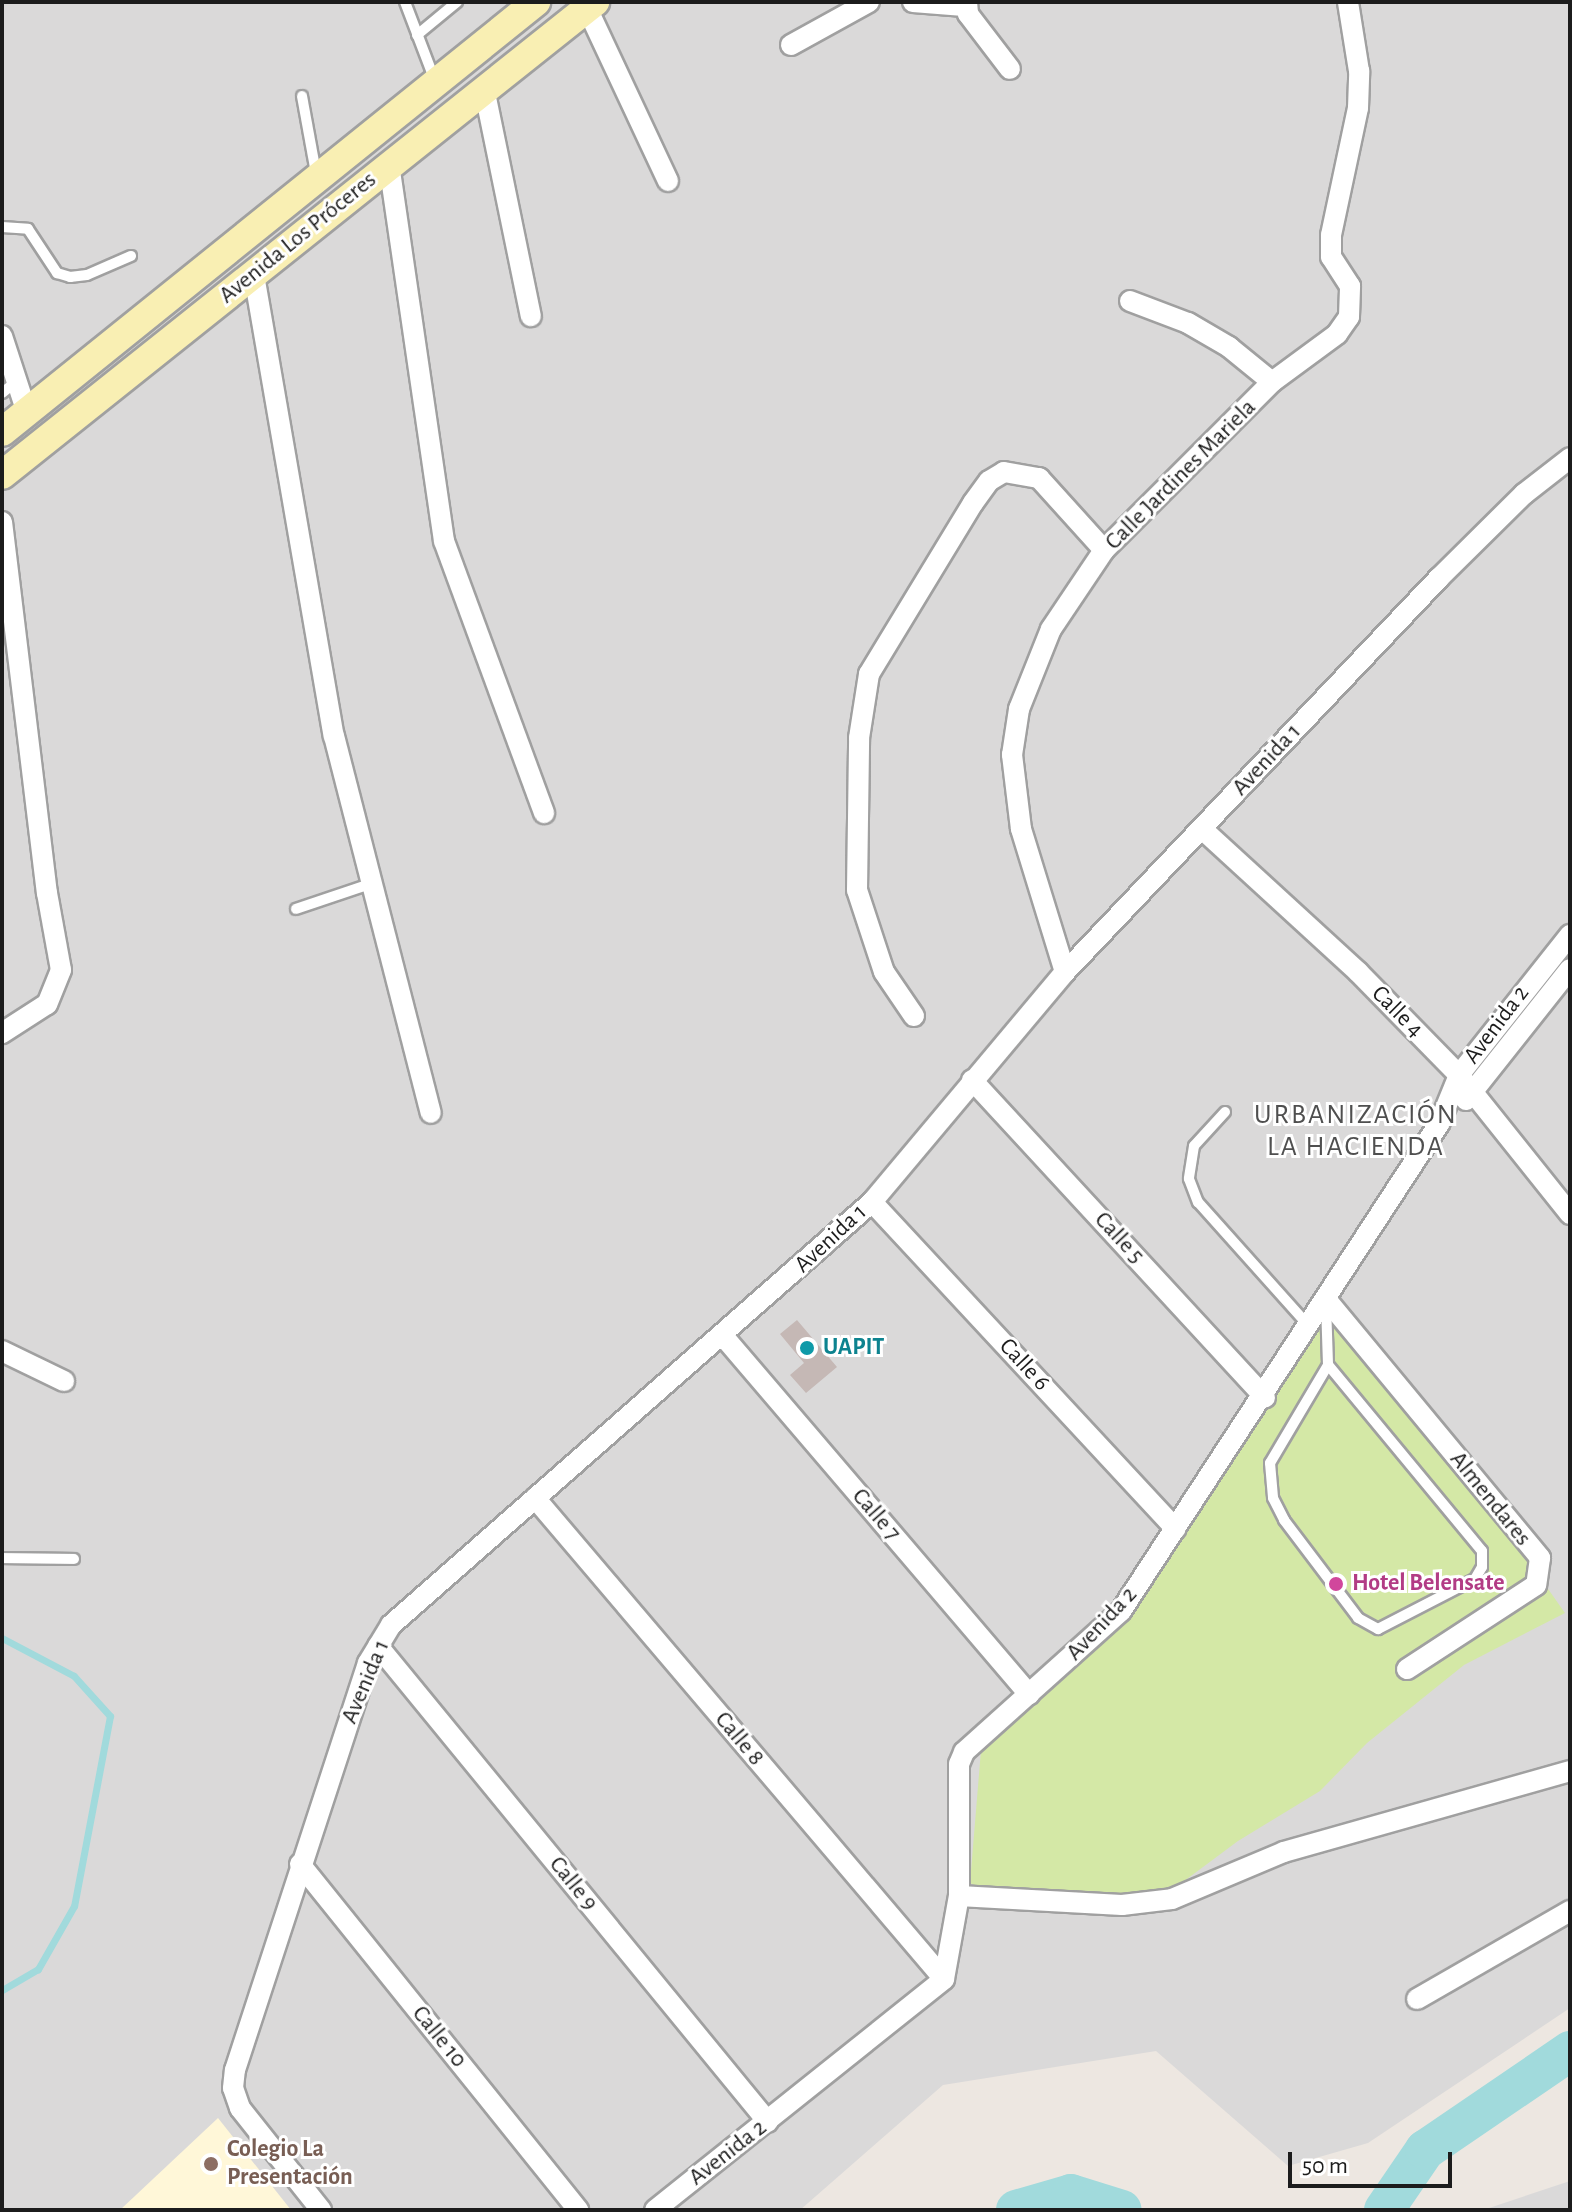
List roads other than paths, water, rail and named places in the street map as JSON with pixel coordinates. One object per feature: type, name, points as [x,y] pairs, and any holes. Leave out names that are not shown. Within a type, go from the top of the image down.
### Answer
[{"type":"main road","name":"Avenida Los Próceres","points":[[2,432],[536,2]]},
{"type":"main road","name":"Avenida Los Próceres","points":[[2,475],[591,5]]},
{"type":"street","points":[[791,45],[869,2]]},
{"type":"street","points":[[913,2],[966,4],[1010,69]]},
{"type":"street","name":"Calle Jardines Mariela","points":[[1065,972],[1021,829],[1012,755],[1019,709],[1051,629],[1104,550],[1272,382],[1337,334],[1353,305],[1350,286],[1331,257],[1331,235],[1358,108],[1359,71],[1348,2]]},
{"type":"street","points":[[591,5],[668,181]]},
{"type":"street","points":[[484,88],[531,316]]},
{"type":"street","points":[[389,164],[444,541],[544,813]]},
{"type":"street","points":[[254,275],[334,736],[375,883],[431,1113]]},
{"type":"street","points":[[1130,301],[1188,323],[1229,347],[1272,382]]},
{"type":"street","points":[[2,336],[10,387],[26,410]]},
{"type":"street","name":"Avenida 1","points":[[321,2210],[240,2108],[233,2088],[300,1864],[378,1646],[391,1625],[724,1337],[872,1202],[1065,972],[1439,578],[1524,494],[1570,458]]},
{"type":"street","points":[[914,1016],[884,972],[857,890],[859,738],[869,674],[973,503],[989,481],[1004,472],[1039,478],[1104,550]]},
{"type":"street","points":[[2,522],[47,893],[61,970],[47,1004],[2,1033]]},
{"type":"street","name":"Calle 4","points":[[1202,829],[1358,972],[1459,1075],[1570,1214]]},
{"type":"street","name":"Avenida 2","points":[[655,2210],[944,1979],[959,1896],[959,1764],[975,1739],[1121,1611],[1265,1397],[1439,1124],[1459,1075],[1570,935]]},
{"type":"street","points":[[1439,1124],[1473,1094],[1570,969]]},
{"type":"street","name":"Calle 5","points":[[972,1080],[1265,1397]]},
{"type":"street","name":"Calle 6","points":[[872,1202],[1176,1529]]},
{"type":"street","name":"Almendares","points":[[1326,1299],[1540,1558],[1536,1585],[1407,1669]]},
{"type":"street","name":"Calle 7","points":[[724,1337],[1029,1694]]},
{"type":"street","points":[[2,1351],[64,1381]]},
{"type":"street","name":"Calle 8","points":[[535,1498],[944,1979]]},
{"type":"street","name":"Calle 9","points":[[378,1646],[768,2122]]},
{"type":"street","points":[[959,1896],[1122,1905],[1172,1899],[1284,1852],[1570,1771]]},
{"type":"street","name":"Calle 10","points":[[300,1864],[578,2210]]},
{"type":"street","points":[[1417,1999],[1570,1911]]},
{"type":"lane","points":[[405,2],[436,83]]},
{"type":"lane","points":[[417,35],[457,2]]},
{"type":"lane","points":[[302,96],[317,177]]},
{"type":"lane","points":[[2,227],[28,229],[57,273],[70,277],[87,275],[131,256]]},
{"type":"lane","points":[[296,909],[375,883]]},
{"type":"lane","points":[[1225,1112],[1194,1146],[1189,1179],[1193,1191],[1310,1326]]},
{"type":"lane","points":[[1326,1299],[1328,1365],[1270,1463],[1273,1498],[1284,1520],[1358,1618],[1378,1629],[1475,1579],[1482,1567],[1482,1551],[1328,1365]]},
{"type":"lane","points":[[2,1558],[74,1559]]},
{"type":"waterway","points":[[2,1638],[74,1676],[110,1716],[74,1906],[38,1969],[2,1990]]},
{"type":"waterway","points":[[1384,2210],[1425,2150],[1570,2051]]},
{"type":"waterway","points":[[1016,2210],[1071,2194],[1122,2210]]},
{"type":"place","name":"UAPIT","points":[[807,1348]]},
{"type":"place","name":"Hotel Belensate","points":[[1336,1584]]},
{"type":"place","name":"Colegio La Presentación","points":[[211,2164]]},
{"type":"district","name":"URBANIZACIÓN LA HACIENDA","points":[[1356,1131]]}]
